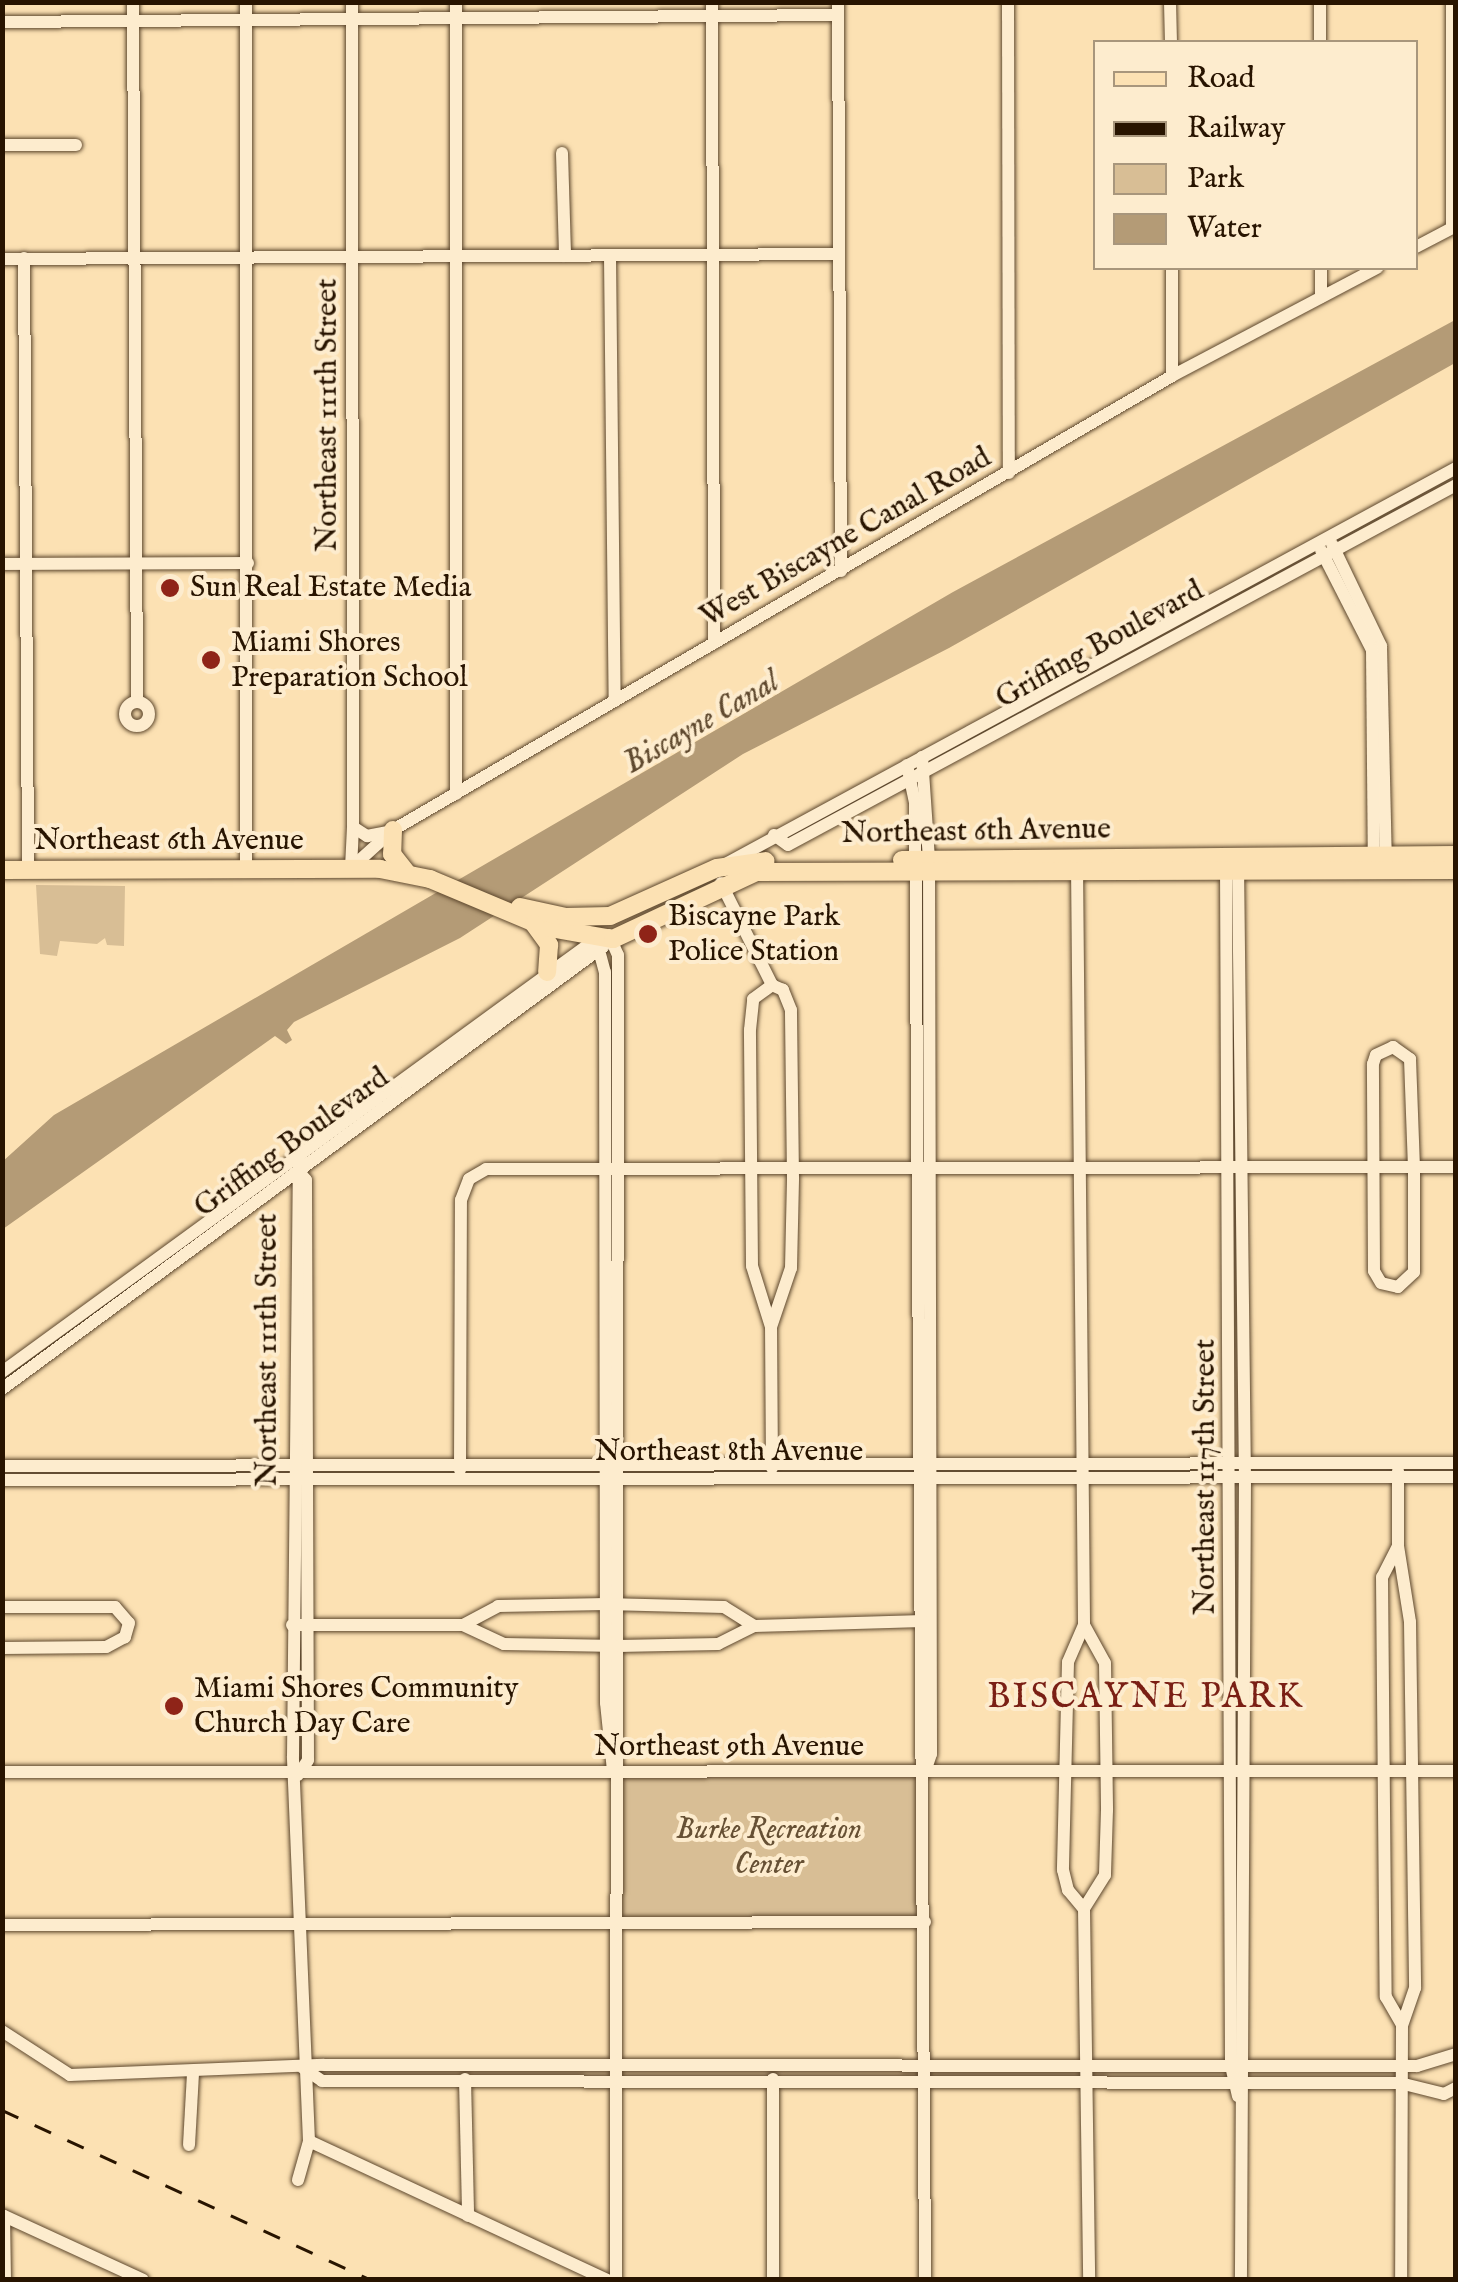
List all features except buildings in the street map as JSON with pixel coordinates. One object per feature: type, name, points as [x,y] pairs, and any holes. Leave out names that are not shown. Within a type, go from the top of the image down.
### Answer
[{"type":"main road","points":[[393,830],[392,854],[407,873]]},
{"type":"main road","name":"Northeast 6th Avenue","points":[[510,909],[581,918],[619,914],[752,861],[922,865],[1380,863],[1456,855]]},
{"type":"main road","name":"Northeast 6th Avenue","points":[[1380,863],[1456,870]]},
{"type":"main road","name":"Northeast 6th Avenue","points":[[746,874],[922,865]]},
{"type":"main road","name":"Northeast 6th Avenue","points":[[2,870],[351,868],[407,873],[510,909],[534,923],[604,940]]},
{"type":"main road","name":"Griffing Boulevard","points":[[604,940],[720,875],[746,874]]},
{"type":"main road","name":"Griffing Boulevard","points":[[604,940],[619,914]]},
{"type":"main road","points":[[581,918],[604,940]]},
{"type":"main road","points":[[534,923],[549,945],[547,972]]},
{"type":"street","points":[[133,2],[137,701]]},
{"type":"street","points":[[246,2],[246,868]]},
{"type":"street","name":"Northeast 111th Street","points":[[351,868],[352,2]]},
{"type":"street","points":[[456,2],[456,794]]},
{"type":"street","points":[[1008,2],[1010,474]]},
{"type":"street","points":[[1170,2],[1170,40]]},
{"type":"street","points":[[1320,2],[1320,40]]},
{"type":"street","points":[[1418,246],[1454,227],[1452,2]]},
{"type":"street","points":[[2,22],[456,20],[712,9],[838,9],[842,571]]},
{"type":"street","points":[[712,9],[714,643]]},
{"type":"street","points":[[2,145],[76,144]]},
{"type":"street","points":[[562,153],[565,256]]},
{"type":"street","points":[[2,259],[839,254]]},
{"type":"street","points":[[610,256],[614,702]]},
{"type":"street","points":[[24,258],[28,870]]},
{"type":"street","points":[[1172,270],[1172,376]]},
{"type":"street","points":[[1321,270],[1321,297]]},
{"type":"street","name":"West Biscayne Canal Road","points":[[351,868],[393,830],[1010,474],[1172,376],[1373,270]]},
{"type":"street","name":"Griffing Boulevard","points":[[925,764],[1456,468]]},
{"type":"street","name":"Griffing Boulevard","points":[[720,875],[774,834],[925,764],[1456,485]]},
{"type":"street","points":[[1323,540],[1382,646],[1380,863]]},
{"type":"street","points":[[2,564],[248,562]]},
{"type":"street","points":[[925,764],[924,1621],[918,1751],[924,1774],[925,2280]]},
{"type":"street","points":[[910,771],[922,865]]},
{"type":"street","points":[[353,827],[367,836],[393,830]]},
{"type":"street","name":"Northeast 117th Street","points":[[1232,864],[1241,2280]]},
{"type":"street","points":[[1077,865],[1079,1470],[1084,1625],[1068,1662],[1063,1870],[1068,1890],[1084,1909]]},
{"type":"street","points":[[720,875],[772,985],[783,990],[791,1010],[791,1268],[771,1327]]},
{"type":"street","points":[[604,940],[612,1168]]},
{"type":"street","points":[[604,940],[618,955],[612,1168],[612,1646],[607,1752],[613,1771],[618,2066],[616,2280]]},
{"type":"street","name":"Griffing Boulevard","points":[[2,1372],[217,1223],[299,1154],[581,968],[604,940]]},
{"type":"street","name":"Griffing Boulevard","points":[[217,1223],[299,1172],[547,972],[604,940]]},
{"type":"street","points":[[581,968],[593,967],[604,978]]},
{"type":"street","points":[[772,985],[756,994],[751,1006],[752,1266],[771,1327],[772,1470]]},
{"type":"street","points":[[1393,1048],[1410,1060],[1414,1167],[1414,1272],[1398,1287],[1381,1283],[1374,1271],[1372,1167],[1373,1064],[1376,1054],[1393,1048]]},
{"type":"street","name":"Northeast 111th Street","points":[[298,2180],[309,2141],[303,2068],[298,1775],[299,1154]]},
{"type":"street","points":[[460,1471],[461,1200],[469,1180],[494,1167],[1456,1167]]},
{"type":"street","name":"Griffing Boulevard","points":[[2,1389],[132,1285]]},
{"type":"street","name":"Northeast 8th Avenue","points":[[2,1466],[520,1471],[612,1478],[772,1470],[1398,1469],[1456,1462]]},
{"type":"street","name":"Northeast 8th Avenue","points":[[520,1471],[613,1463],[772,1470]]},
{"type":"street","points":[[1398,1469],[1398,1546],[1409,1605],[1415,1988],[1402,2024],[1401,2280]]},
{"type":"street","name":"Northeast 8th Avenue","points":[[1398,1469],[1456,1477]]},
{"type":"street","name":"Northeast 8th Avenue","points":[[2,1480],[300,1471]]},
{"type":"street","points":[[1398,1546],[1382,1576],[1386,1997],[1402,2024]]},
{"type":"street","points":[[463,1626],[498,1606],[612,1604],[724,1607],[754,1626]]},
{"type":"street","points":[[2,1607],[116,1607],[129,1628],[106,1647],[2,1648]]},
{"type":"street","points":[[300,1625],[463,1626],[504,1644],[612,1646],[718,1644],[754,1626],[924,1621]]},
{"type":"street","points":[[1084,1625],[1105,1663],[1105,1875],[1084,1909],[1089,2280]]},
{"type":"street","name":"Northeast 9th Avenue","points":[[2,1772],[298,1775],[1456,1771]]},
{"type":"street","points":[[2,1925],[925,1922]]},
{"type":"street","points":[[2,2031],[70,2074],[464,2066],[1400,2066],[1456,2054]]},
{"type":"street","points":[[464,2066],[468,2216]]},
{"type":"street","points":[[773,2066],[773,2280]]},
{"type":"street","points":[[303,2068],[322,2081],[1086,2082],[1238,2088],[1400,2083],[1438,2094],[1456,2088]]},
{"type":"street","points":[[189,2145],[193,2074]]},
{"type":"street","points":[[309,2141],[607,2280]]},
{"type":"street","points":[[5,2280],[3,2215],[121,2275],[142,2280]]},
{"type":"green space","points":[[36,885],[125,886],[124,946],[107,945],[105,938],[97,944],[60,941],[57,956],[40,954]]},
{"type":"green space","name":"Burke Recreation Center","points":[[613,1771],[924,1771],[924,1921],[613,1921]]},
{"type":"water","points":[[1455,320],[1455,363],[949,648],[743,754],[460,938],[294,1022],[287,1030],[292,1040],[286,1044],[275,1036],[3,1229],[2,1162],[54,1115],[953,592]]},
{"type":"railway","points":[[2,2110],[372,2280]]},
{"type":"place","name":"Sun Real Estate Media","points":[[170,588]]},
{"type":"place","name":"Miami Shores Preparation School","points":[[211,660]]},
{"type":"place","name":"Biscayne Park Police Station","points":[[648,934]]},
{"type":"place","name":"Miami Shores Community Church Day Care","points":[[174,1706]]},
{"type":"district","name":"BISCAYNE PARK","points":[[1146,1698]]},
{"type":"water label","name":"Biscayne Canal","points":[[702,724]]}]
